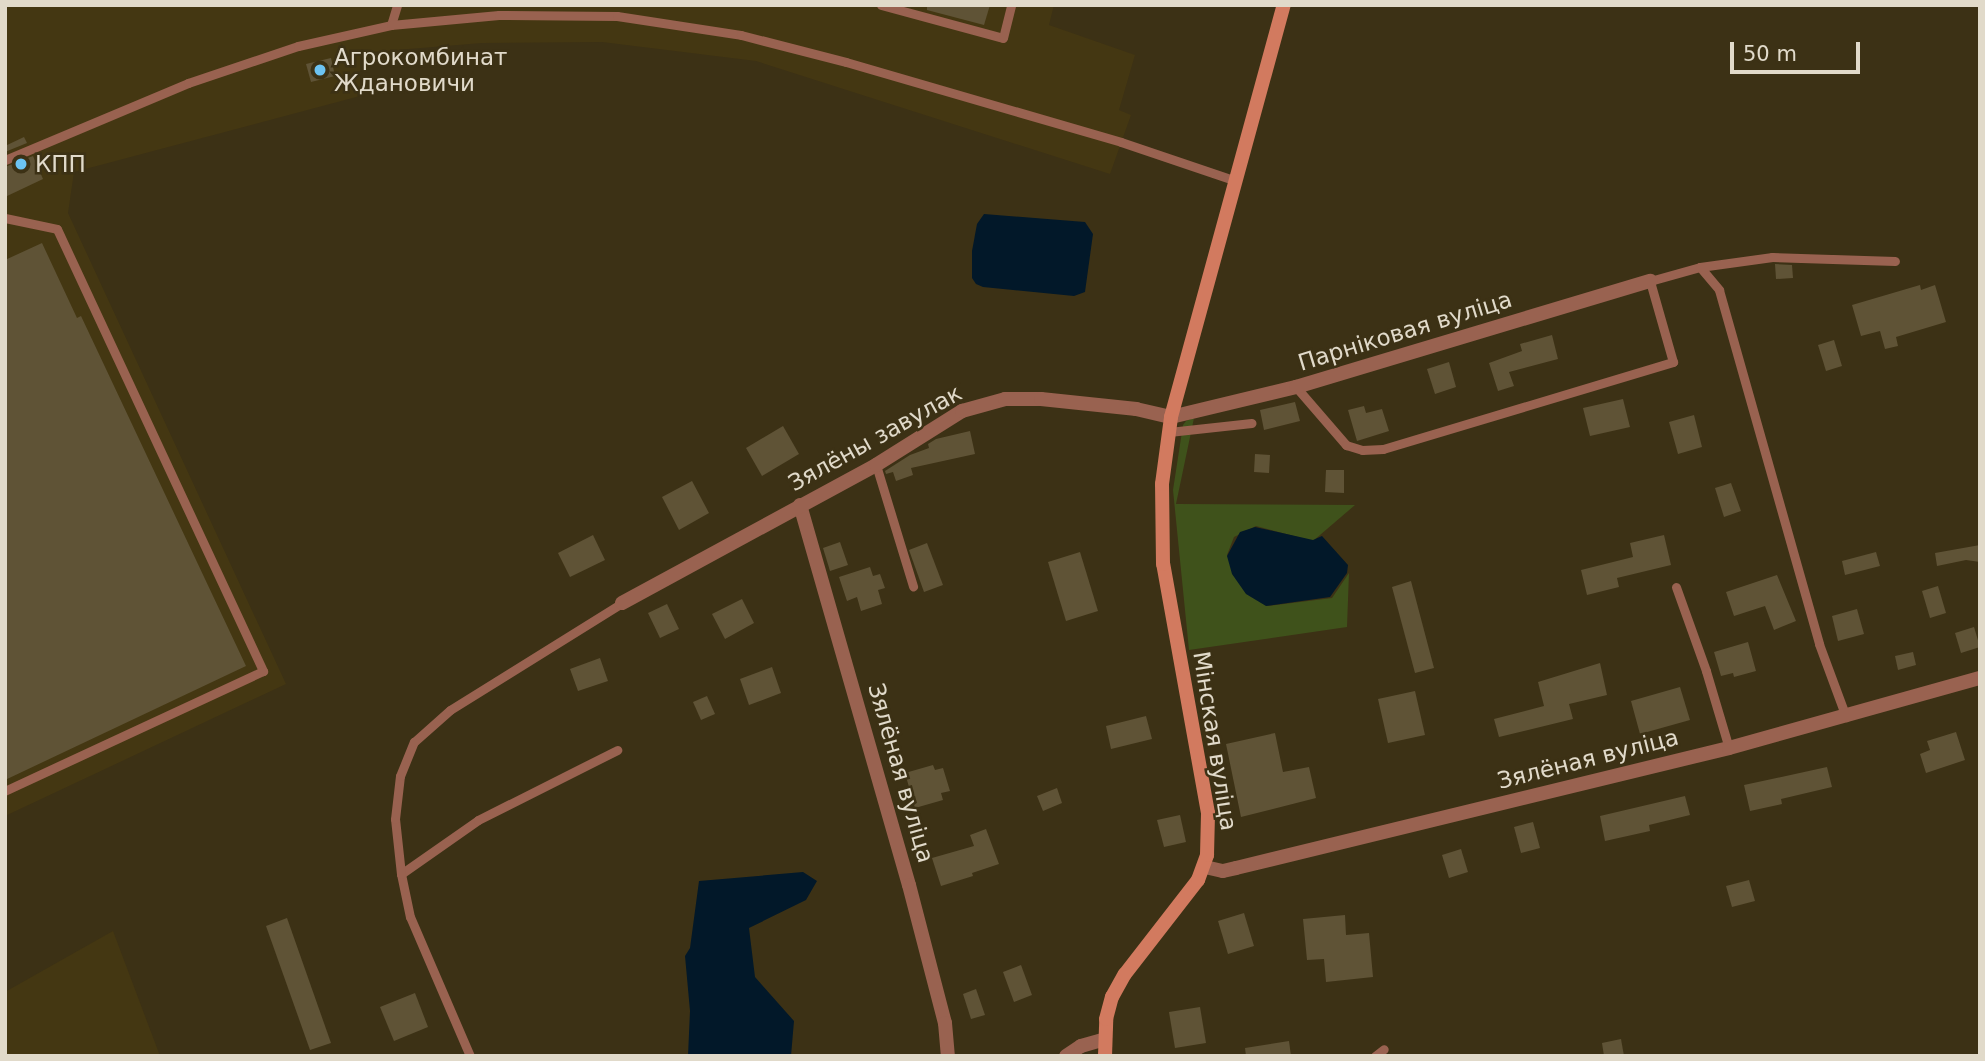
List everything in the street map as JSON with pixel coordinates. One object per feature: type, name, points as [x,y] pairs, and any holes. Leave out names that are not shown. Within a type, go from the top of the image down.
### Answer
[{"type":"street","name":"Мінская вуліца","points":[[1105,1056],[1112,997],[1125,974],[1188,895],[1205,867],[1208,814],[1163,564],[1160,525],[1171,417],[1284,5]]},
{"type":"street","name":"Парніковая вуліца","points":[[1171,417],[1296,387],[1650,281]]},
{"type":"street","name":"Зялёны завулак","points":[[622,603],[876,465],[962,411],[1005,399],[1054,400],[1136,409],[1171,417]]},
{"type":"street","name":"Зялёная вуліца","points":[[800,505],[909,885],[945,1023],[948,1056]]},
{"type":"street","name":"Зялёная вуліца","points":[[1205,867],[1223,871],[1729,748],[1980,678]]},
{"type":"street","points":[[1066,1056],[1081,1046],[1105,1039]]},
{"type":"lane","points":[[391,25],[397,5]]},
{"type":"lane","points":[[881,5],[1003,38],[1011,5]]},
{"type":"lane","points":[[5,160],[188,83],[298,46],[391,25],[499,15],[617,16],[741,35],[846,62],[1121,142],[1236,181]]},
{"type":"lane","points":[[5,218],[57,229],[263,671],[5,791]]},
{"type":"lane","points":[[1296,387],[1346,445],[1362,450],[1383,449],[1527,408],[1673,362],[1650,281],[1700,267],[1772,257],[1895,261]]},
{"type":"lane","points":[[1700,267],[1719,290],[1816,632],[1846,717]]},
{"type":"lane","points":[[1168,439],[1252,423]]},
{"type":"lane","points":[[876,465],[913,586]]},
{"type":"lane","points":[[1676,587],[1706,671],[1729,748]]},
{"type":"lane","points":[[470,1056],[410,917],[401,874],[395,820],[400,776],[414,742],[450,710],[622,603]]},
{"type":"lane","points":[[401,874],[478,820],[617,750]]},
{"type":"lane","points":[[1375,1056],[1384,1049]]},
{"type":"shaded area","points":[[5,5],[1054,5],[1049,25],[1135,55],[1119,110],[1131,115],[1110,174],[756,61],[602,42],[482,43],[360,53],[360,96],[74,172],[68,213],[286,684],[5,816]]},
{"type":"shaded area","points":[[113,931],[160,1056],[5,1056],[5,992]]},
{"type":"green space","points":[[1194,418],[1176,504],[1355,505],[1313,541],[1256,526],[1234,537],[1227,555],[1267,606],[1332,598],[1349,573],[1347,627],[1189,650],[1173,490],[1183,425]]},
{"type":"water","points":[[984,214],[1085,222],[1093,234],[1085,292],[1074,296],[983,287],[976,284],[972,278],[972,251],[977,224]]},
{"type":"water","points":[[1255,527],[1313,540],[1322,536],[1348,565],[1347,573],[1330,597],[1266,606],[1246,594],[1232,574],[1227,556],[1240,532]]},
{"type":"water","points":[[803,872],[817,881],[806,900],[749,928],[755,977],[794,1021],[791,1056],[688,1056],[690,1011],[685,956],[690,948],[699,881]]},
{"type":"building","points":[[927,5],[990,5],[984,25],[927,10]]},
{"type":"building","points":[[331,58],[335,76],[311,82],[306,64]]},
{"type":"building","points":[[24,137],[27,143],[5,152],[5,146]]},
{"type":"building","name":"КПП","points":[[33,156],[43,179],[5,197],[5,167]]},
{"type":"building","points":[[42,243],[77,318],[81,316],[246,666],[5,780],[5,260]]},
{"type":"building","points":[[1775,264],[1792,265],[1793,278],[1776,279]]},
{"type":"building","points":[[1920,285],[1921,290],[1935,285],[1946,322],[1896,337],[1898,346],[1885,349],[1880,331],[1861,336],[1852,305]]},
{"type":"building","points":[[1552,335],[1558,359],[1509,372],[1514,386],[1498,391],[1489,363],[1522,351],[1520,344]]},
{"type":"building","points":[[1834,340],[1842,366],[1826,371],[1818,345]]},
{"type":"building","points":[[1449,362],[1456,387],[1435,394],[1427,369]]},
{"type":"building","points":[[1623,399],[1630,427],[1590,436],[1583,408]]},
{"type":"building","points":[[1295,402],[1300,421],[1264,430],[1260,410]]},
{"type":"building","points":[[1364,406],[1366,413],[1382,409],[1389,431],[1357,441],[1348,410]]},
{"type":"building","points":[[1694,415],[1702,447],[1678,454],[1669,422]]},
{"type":"building","points":[[783,426],[799,454],[762,476],[746,448]]},
{"type":"building","points":[[970,431],[975,454],[911,468],[913,475],[896,481],[893,472],[886,474],[885,471],[910,455],[929,448],[928,444],[936,439]]},
{"type":"building","points":[[1255,454],[1270,455],[1269,473],[1254,472]]},
{"type":"building","points":[[1326,470],[1344,470],[1344,493],[1325,492]]},
{"type":"building","points":[[692,481],[709,513],[679,530],[662,497]]},
{"type":"building","points":[[1731,483],[1741,511],[1724,517],[1715,488]]},
{"type":"building","points":[[593,535],[605,560],[570,577],[558,553]]},
{"type":"building","points":[[1664,535],[1671,565],[1617,578],[1619,587],[1587,595],[1581,570],[1633,557],[1630,543]]},
{"type":"building","points":[[840,542],[848,565],[830,571],[823,548]]},
{"type":"building","points":[[927,543],[943,585],[924,592],[909,550]]},
{"type":"building","points":[[1980,545],[1980,562],[1966,560],[1937,566],[1935,553]]},
{"type":"building","points":[[1080,552],[1098,611],[1066,621],[1048,562]]},
{"type":"building","points":[[1876,552],[1880,566],[1845,575],[1842,561]]},
{"type":"building","points":[[870,567],[873,576],[880,574],[885,588],[878,590],[882,604],[861,611],[857,597],[847,601],[839,577]]},
{"type":"building","points":[[1777,575],[1796,621],[1774,630],[1765,606],[1734,616],[1726,592]]},
{"type":"building","points":[[1411,581],[1434,668],[1415,673],[1392,587]]},
{"type":"building","points":[[1938,586],[1946,613],[1930,618],[1922,591]]},
{"type":"building","points":[[742,599],[754,623],[725,639],[712,614]]},
{"type":"building","points":[[667,604],[679,629],[660,638],[648,613]]},
{"type":"building","points":[[1857,609],[1864,634],[1838,641],[1832,616]]},
{"type":"building","points":[[1974,627],[1980,647],[1961,653],[1955,633]]},
{"type":"building","points":[[1748,642],[1756,671],[1734,677],[1733,673],[1721,676],[1714,652]]},
{"type":"building","points":[[1913,652],[1916,665],[1898,670],[1895,656]]},
{"type":"building","points":[[600,658],[608,681],[578,691],[570,669]]},
{"type":"building","points":[[1600,663],[1607,695],[1569,704],[1573,719],[1499,737],[1494,719],[1544,706],[1538,682]]},
{"type":"building","points":[[772,667],[781,693],[749,705],[740,679]]},
{"type":"building","points":[[1680,687],[1690,720],[1640,734],[1631,701]]},
{"type":"building","points":[[1415,691],[1425,735],[1388,743],[1378,699]]},
{"type":"building","points":[[707,696],[715,714],[701,720],[693,702]]},
{"type":"building","points":[[1146,716],[1152,739],[1111,749],[1106,726]]},
{"type":"building","points":[[1956,732],[1965,760],[1926,773],[1920,754],[1930,750],[1927,741]]},
{"type":"building","points":[[1275,733],[1283,772],[1309,767],[1316,798],[1241,817],[1226,744]]},
{"type":"building","points":[[933,765],[935,770],[943,768],[950,791],[941,793],[943,800],[915,808],[905,773]]},
{"type":"building","points":[[1827,767],[1832,787],[1781,799],[1782,804],[1750,811],[1744,785]]},
{"type":"building","points":[[1057,788],[1062,803],[1043,811],[1037,796]]},
{"type":"building","points":[[1685,796],[1690,815],[1649,825],[1650,831],[1605,841],[1600,816]]},
{"type":"building","points":[[1180,815],[1186,842],[1164,847],[1157,820]]},
{"type":"building","points":[[1533,822],[1540,848],[1521,853],[1514,827]]},
{"type":"building","points":[[986,829],[999,864],[941,886],[932,858],[974,846],[970,835]]},
{"type":"building","points":[[1461,849],[1468,872],[1449,878],[1442,855]]},
{"type":"building","points":[[1749,880],[1755,901],[1732,907],[1726,886]]},
{"type":"building","points":[[1244,913],[1254,946],[1228,954],[1218,921]]},
{"type":"building","points":[[1345,915],[1346,935],[1369,933],[1373,977],[1326,982],[1324,959],[1307,960],[1303,919]]},
{"type":"building","points":[[287,918],[331,1043],[310,1050],[266,926]]},
{"type":"building","points":[[1021,965],[1032,995],[1014,1002],[1003,972]]},
{"type":"building","points":[[976,989],[985,1015],[971,1019],[963,994]]},
{"type":"building","points":[[415,993],[428,1027],[394,1041],[380,1007]]},
{"type":"building","points":[[1200,1007],[1206,1043],[1175,1048],[1169,1012]]},
{"type":"building","points":[[1621,1039],[1624,1056],[1604,1056],[1602,1043]]},
{"type":"building","points":[[1289,1041],[1291,1056],[1246,1056],[1245,1048]]},
{"type":"place","name":"Агрокомбинат Ждановичи","points":[[320,70]]},
{"type":"place","name":"КПП","points":[[21,164]]}]
